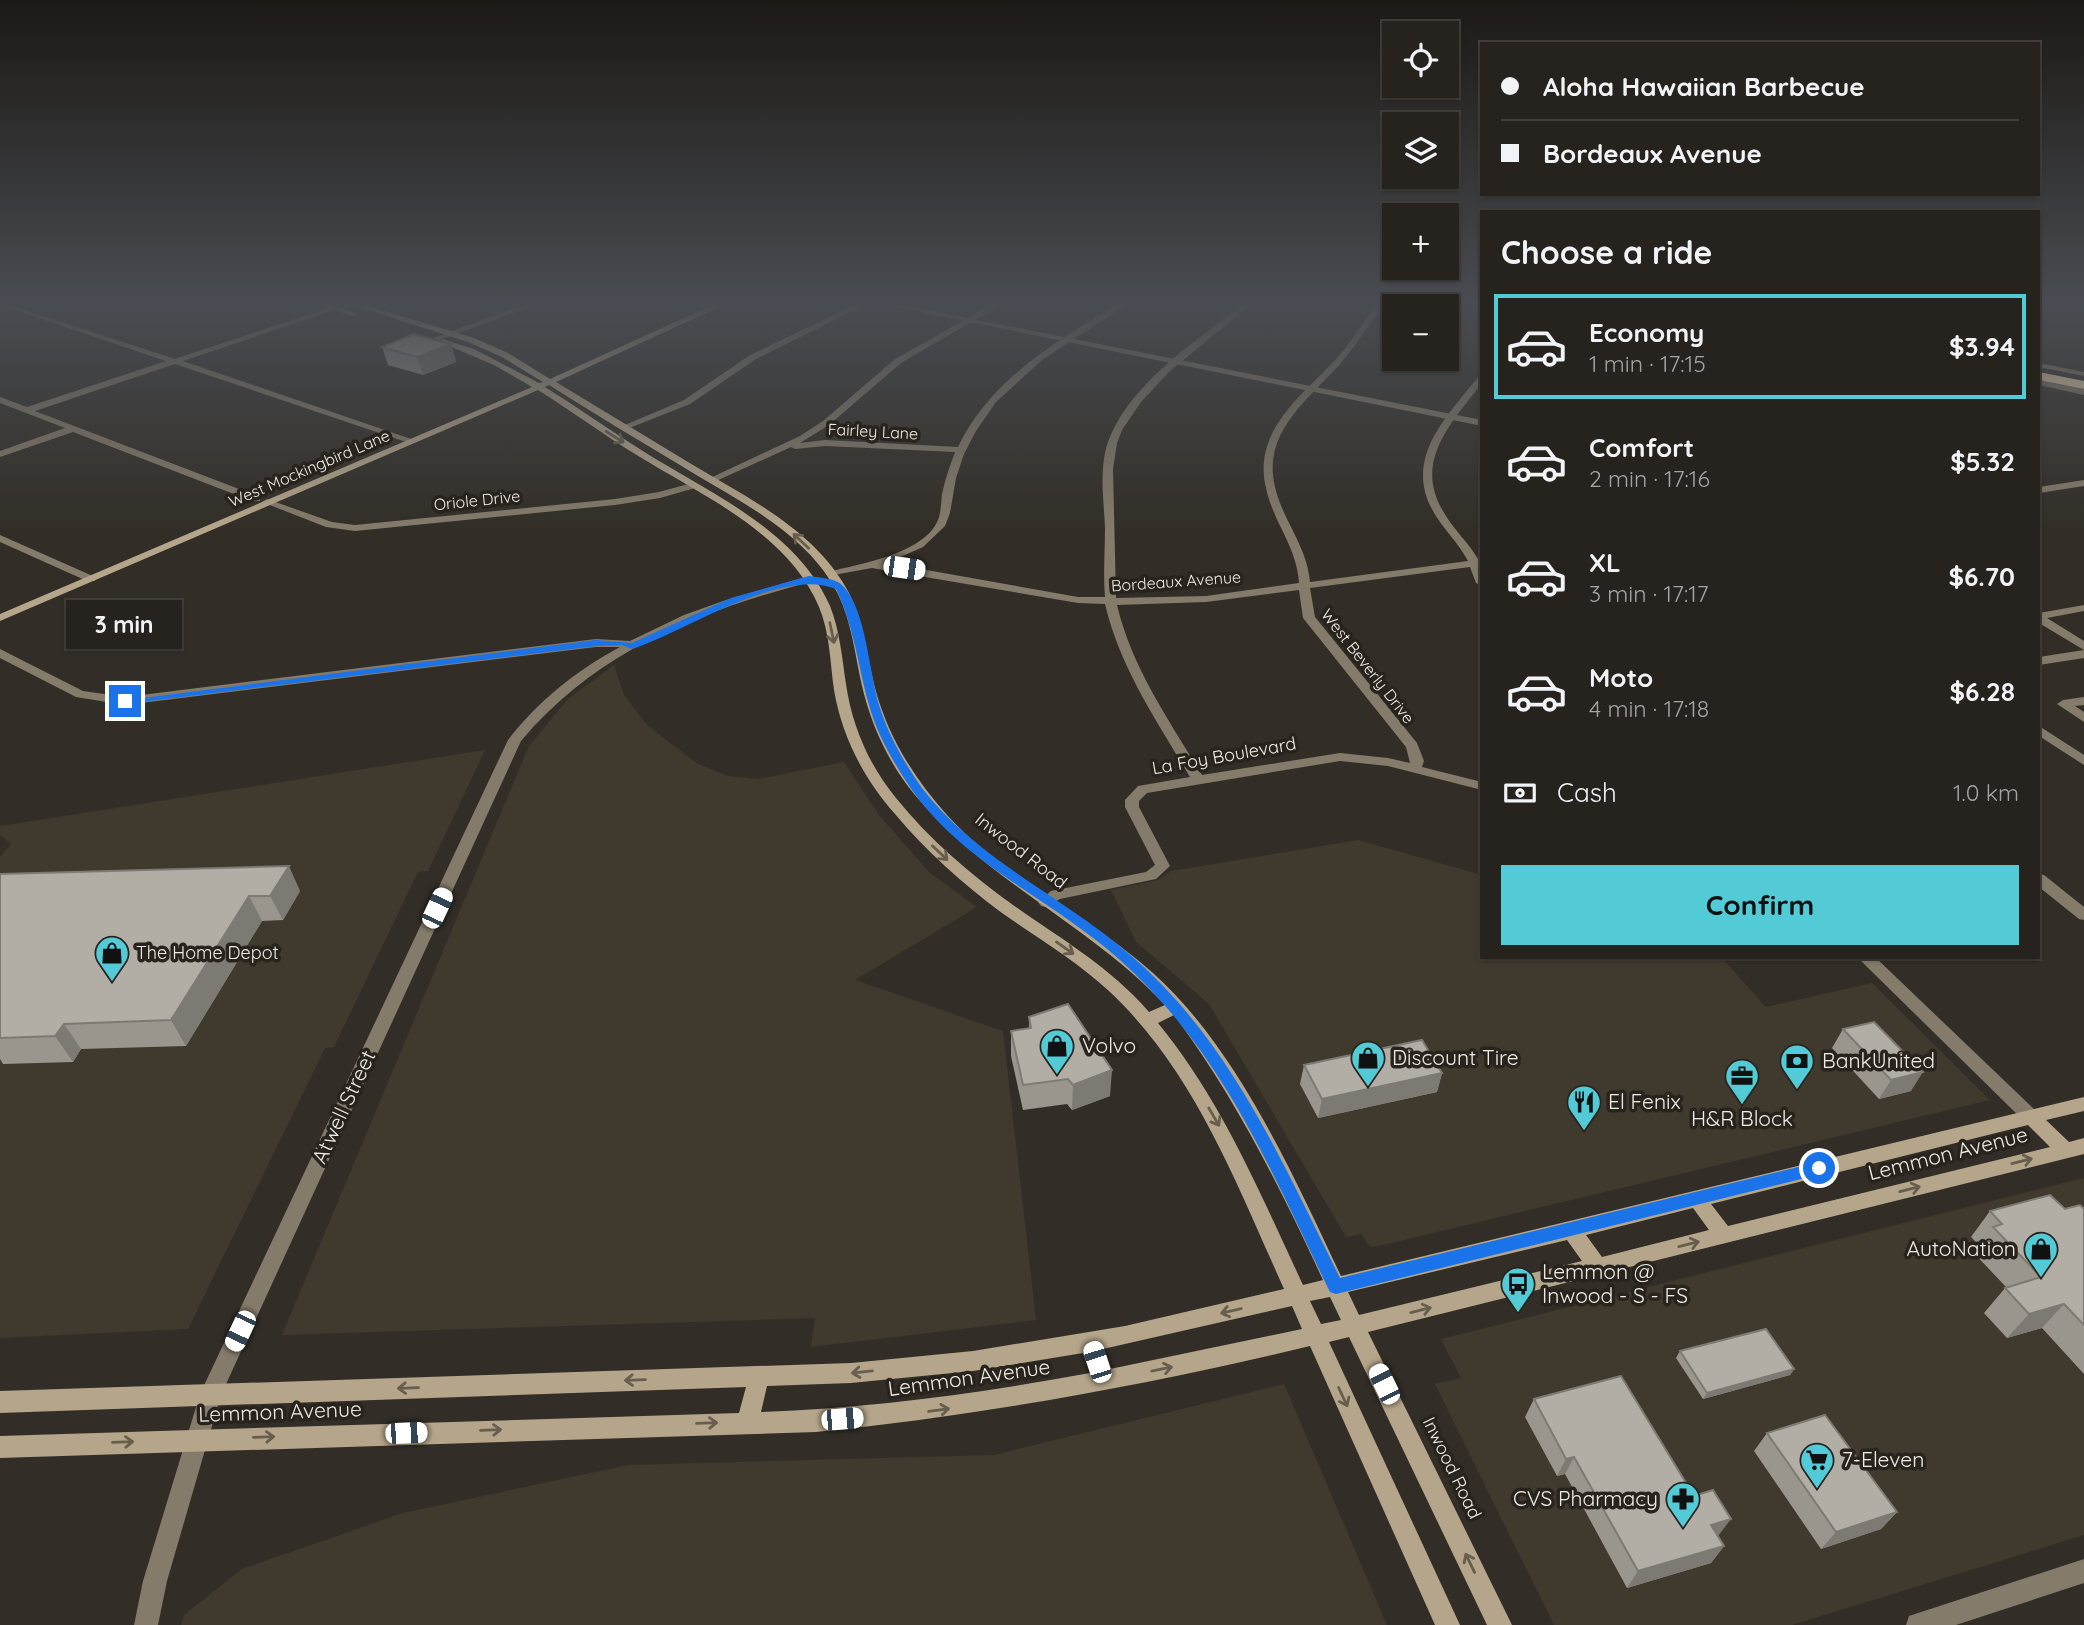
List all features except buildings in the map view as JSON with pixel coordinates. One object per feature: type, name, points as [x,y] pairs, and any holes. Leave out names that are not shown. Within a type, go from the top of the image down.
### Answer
[{"type":"highway","points":[[2048,378],[2084,385]]},
{"type":"main road","name":"Inwood Road","points":[[529,378],[624,427],[786,527],[832,574],[840,587],[852,611],[871,697],[883,730],[903,768],[940,816],[983,855],[1123,955],[1177,1007],[1220,1065],[1251,1115],[1500,1625]]},
{"type":"main road","name":"Inwood Road","points":[[532,378],[764,532],[806,575],[829,619],[841,697],[852,732],[877,779],[913,826],[951,863],[1009,909],[1100,974],[1148,1020],[1195,1083],[1225,1137],[1448,1625]]},
{"type":"main road","name":"West Mockingbird Lane","points":[[0,608],[85,576],[400,437],[548,378]]},
{"type":"main road","name":"West Mockingbird Lane","points":[[262,500],[412,441],[538,382]]},
{"type":"main road","points":[[692,486],[711,480]]},
{"type":"main road","points":[[806,575],[832,574]]},
{"type":"main road","points":[[806,575],[840,587]]},
{"type":"main road","name":"West Mockingbird Lane","points":[[0,618],[85,576]]},
{"type":"main road","points":[[913,826],[940,816]]},
{"type":"main road","points":[[1009,909],[1040,898]]},
{"type":"main road","points":[[1148,1020],[1177,1007]]},
{"type":"main road","name":"Lemmon Avenue","points":[[0,1402],[851,1373],[959,1362],[1090,1343],[1298,1296],[2084,1104]]},
{"type":"main road","points":[[2030,1116],[2075,1148]]},
{"type":"main road","name":"Lemmon Avenue","points":[[0,1447],[748,1422],[921,1412],[1002,1401],[1355,1327],[2075,1148]]},
{"type":"main road","points":[[1698,1199],[1723,1235]]},
{"type":"main road","points":[[1571,1230],[1598,1267]]},
{"type":"main road","points":[[1090,1343],[1103,1381]]},
{"type":"main road","points":[[748,1422],[759,1376]]},
{"type":"street","points":[[28,410],[125,378]]},
{"type":"street","points":[[221,378],[412,441]]},
{"type":"street","points":[[624,427],[687,402],[722,378]]},
{"type":"street","points":[[711,480],[784,447],[824,424],[878,378]]},
{"type":"street","points":[[872,565],[910,549],[937,530],[946,510],[947,491],[961,450],[976,422],[998,394],[1016,378]]},
{"type":"street","points":[[1159,378],[1124,418],[1107,458],[1112,559],[1110,602],[1132,664],[1198,779]]},
{"type":"street","points":[[1255,378],[1480,423]]},
{"type":"street","name":"West Beverly Drive","points":[[1321,378],[1279,427],[1273,441],[1268,471],[1280,518],[1299,552],[1306,608],[1310,618],[1412,747],[1417,761],[1415,769]]},
{"type":"street","points":[[1478,562],[1436,510],[1425,479],[1430,448],[1480,381]]},
{"type":"street","points":[[2040,383],[2084,391]]},
{"type":"street","name":"Oriole Drive","points":[[0,400],[330,525],[355,528],[615,502],[660,495],[692,486]]},
{"type":"street","points":[[824,424],[821,438],[825,443]]},
{"type":"street","points":[[0,454],[75,428]]},
{"type":"street","name":"Fairley Lane","points":[[784,447],[825,443],[961,450]]},
{"type":"street","points":[[2040,491],[2084,483]]},
{"type":"street","points":[[1,538],[85,576]]},
{"type":"street","name":"Bordeaux Avenue","points":[[832,574],[872,565],[927,571],[1078,600],[1110,602],[1206,599],[1478,562]]},
{"type":"street","points":[[0,653],[80,694],[125,701],[596,643],[624,643],[632,646],[734,600],[806,575]]},
{"type":"street","points":[[2040,617],[2084,608]]},
{"type":"street","points":[[2040,618],[2084,646]]},
{"type":"street","name":"Atwell Street","points":[[146,1625],[155,1581],[211,1394],[515,740],[553,696],[597,665],[632,646]]},
{"type":"street","points":[[2040,661],[2084,654]]},
{"type":"street","points":[[2084,701],[2063,704],[2084,718]]},
{"type":"street","points":[[2040,731],[2084,761]]},
{"type":"street","name":"La Foy Boulevard","points":[[1040,898],[1151,876],[1160,871],[1163,866],[1132,807],[1132,800],[1143,789],[1340,757],[1371,758],[1480,785]]},
{"type":"street","points":[[2040,880],[2084,915]]},
{"type":"street","points":[[1867,959],[2030,1116]]},
{"type":"street","points":[[1920,1625],[2084,1571]]},
{"type":"shaded area","points":[[614,665],[624,695],[648,726],[698,764],[728,776],[758,779],[844,762],[879,815],[930,873],[977,907],[855,980],[1003,1031],[1036,1320],[811,1347],[815,1318],[282,1335],[529,746],[568,699]]},
{"type":"shaded area","points":[[485,750],[428,871],[418,872],[334,1047],[325,1048],[188,1329],[0,1338],[0,857],[11,844],[0,835],[0,826]]},
{"type":"shaded area","points":[[1358,840],[1480,874],[1480,959],[1723,959],[1766,1007],[1872,983],[1990,1100],[1370,1247],[1361,1234],[1346,1237],[1209,1004],[1136,942],[1111,890],[1158,880],[1171,871]]},
{"type":"shaded area","points":[[2084,1178],[2084,1535],[1792,1625],[1554,1625],[1435,1384],[1461,1378],[1441,1339]]},
{"type":"shaded area","points":[[1284,1384],[1387,1625],[181,1625],[184,1615],[242,1569],[403,1513],[628,1465],[994,1455]]},
{"type":"place","name":"The Home Depot","points":[[112,983]]},
{"type":"place","name":"Volvo","points":[[1057,1076]]},
{"type":"place","name":"Discount Tire","points":[[1368,1088]]},
{"type":"place","name":"BankUnited","points":[[1797,1091]]},
{"type":"place","name":"H&R Block","points":[[1742,1106]]},
{"type":"place","name":"El Fenix","points":[[1584,1132]]},
{"type":"place","name":"AutoNation","points":[[2041,1279]]},
{"type":"place","name":"Lemmon @ Inwood - S - FS","points":[[1518,1314]]},
{"type":"place","name":"7-Eleven","points":[[1817,1490]]},
{"type":"place","name":"CVS Pharmacy","points":[[1683,1529]]},
{"type":"route","points":[[125,701],[596,643],[624,643],[632,646],[709,610],[761,591],[809,579],[827,582],[840,587],[852,611],[871,697],[883,730],[917,789],[956,832],[983,855],[1123,955],[1177,1007],[1207,1045],[1251,1115],[1336,1287],[1819,1168]]}]
